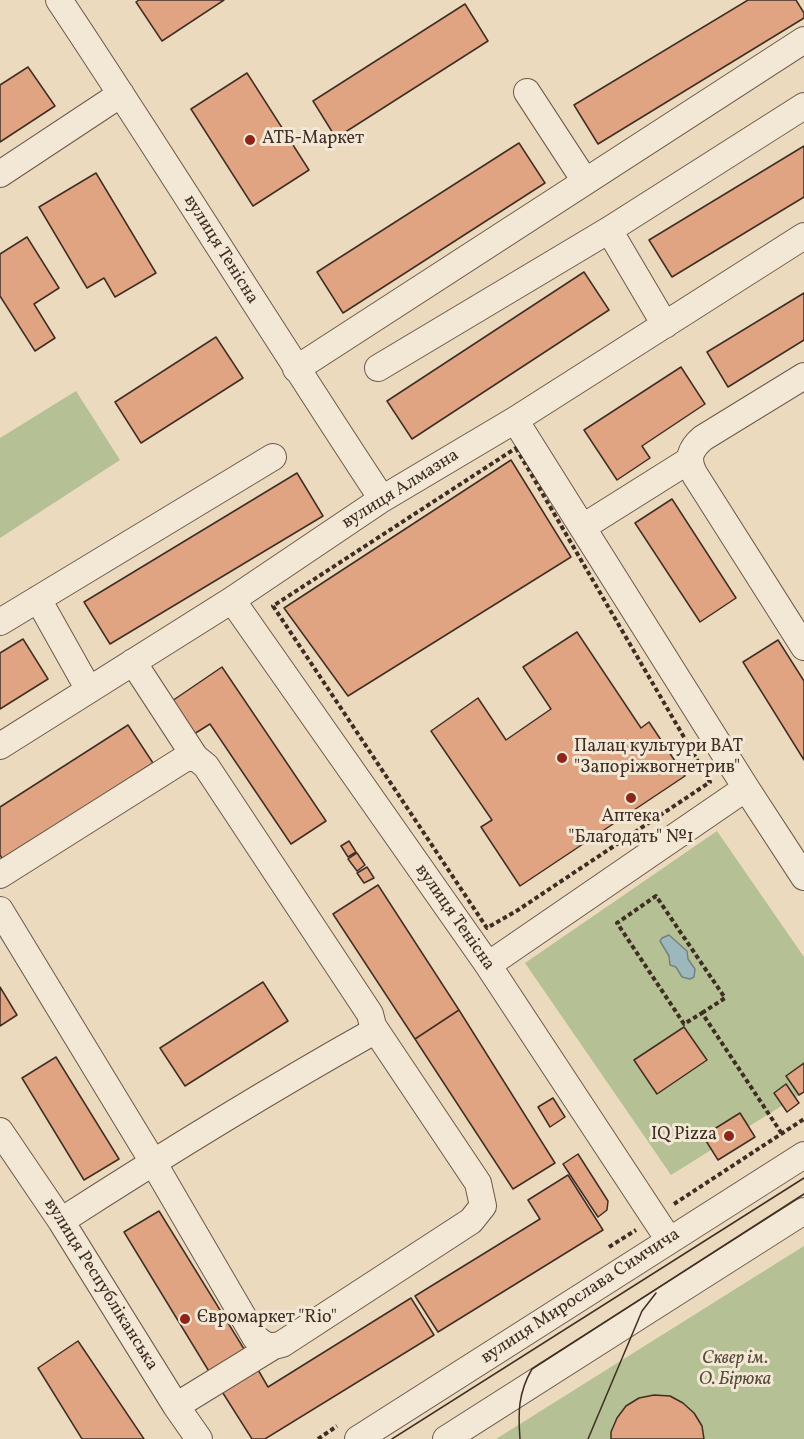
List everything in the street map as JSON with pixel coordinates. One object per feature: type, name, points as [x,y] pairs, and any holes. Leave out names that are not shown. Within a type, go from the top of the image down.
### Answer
[{"type":"street","name":"вулиця Тенісна","points":[[59,0],[382,499]]},
{"type":"street","points":[[296,369],[804,40]]},
{"type":"street","points":[[527,92],[585,181]]},
{"type":"street","points":[[0,174],[121,94]]},
{"type":"street","points":[[378,368],[609,230],[804,106]]},
{"type":"street","points":[[609,230],[665,325]]},
{"type":"street","name":"вулиця Алмазна","points":[[0,746],[232,600],[382,499],[514,420],[804,236]]},
{"type":"street","points":[[804,376],[703,438],[690,452],[688,461],[804,647]]},
{"type":"street","points":[[514,420],[804,877]]},
{"type":"street","points":[[0,622],[273,457]]},
{"type":"street","points":[[583,527],[688,461]]},
{"type":"street","points":[[38,599],[89,690]]},
{"type":"street","name":"вулиця Тенісна","points":[[232,600],[488,965],[669,1240]]},
{"type":"street","points":[[134,662],[195,757],[206,766],[370,1014],[373,1026],[478,1183],[483,1206],[471,1221],[282,1344],[273,1347],[176,1406]]},
{"type":"street","points":[[0,875],[184,759],[195,757]]},
{"type":"street","points":[[488,965],[746,788]]},
{"type":"street","points":[[0,910],[153,1162],[255,1337],[262,1345],[273,1347]]},
{"type":"street","points":[[61,1221],[260,1096],[369,1034],[373,1026]]},
{"type":"street","name":"вулиця Республіканська","points":[[0,1131],[61,1221],[199,1439]]},
{"type":"street","name":"вулиця Мирослава Симчича","points":[[358,1439],[804,1155]]},
{"type":"street","points":[[446,1439],[804,1211]]},
{"type":"path","points":[[518,910],[487,928],[273,606],[516,448],[710,782]]},
{"type":"path","points":[[656,896],[725,998],[702,1013],[684,1024],[617,923],[656,896]]},
{"type":"path","points":[[702,1013],[782,1134]]},
{"type":"green space","points":[[76,391],[120,460],[0,538],[0,438]]},
{"type":"green space","points":[[717,831],[804,957],[804,1092],[671,1175],[525,963]]},
{"type":"green space","name":"Сквер ім. О. Бірюка","points":[[804,1246],[804,1439],[496,1439]]},
{"type":"water","points":[[669,935],[687,951],[688,959],[695,969],[694,977],[690,979],[682,977],[676,967],[670,965],[669,956],[660,941]]},
{"type":"building","points":[[139,0],[224,0],[162,41],[136,2]]},
{"type":"building","points":[[748,0],[796,0],[804,13],[804,18],[598,144],[574,105]]},
{"type":"building","points":[[465,4],[488,41],[336,138],[313,101]]},
{"type":"building","points":[[28,67],[55,106],[0,142],[0,85]]},
{"type":"building","name":"АТБ-Маркет","points":[[247,73],[309,170],[253,206],[191,109]]},
{"type":"building","points":[[519,143],[545,183],[343,313],[317,272]]},
{"type":"building","points":[[804,146],[804,197],[672,277],[649,240]]},
{"type":"building","points":[[96,173],[156,273],[115,297],[104,278],[87,288],[39,207]]},
{"type":"building","points":[[27,237],[59,288],[34,304],[55,338],[35,351],[0,296],[0,254]]},
{"type":"building","points":[[584,272],[609,310],[412,439],[387,401]]},
{"type":"building","points":[[804,293],[804,340],[728,387],[707,352]]},
{"type":"building","points":[[216,337],[243,378],[141,443],[115,402]]},
{"type":"building","points":[[681,367],[705,404],[642,446],[650,458],[617,480],[584,430]]},
{"type":"building","points":[[511,460],[571,557],[348,696],[284,608]]},
{"type":"building","points":[[297,473],[323,516],[110,644],[84,602]]},
{"type":"building","points":[[672,499],[736,598],[700,622],[635,523]]},
{"type":"building","name":"Палац культури ВАТ \"Запоріжвогнетрив\"","points":[[577,632],[641,728],[649,722],[685,776],[520,886],[481,827],[492,820],[431,731],[478,698],[506,740],[551,709],[523,667]]},
{"type":"building","points":[[23,639],[48,679],[0,709],[0,653]]},
{"type":"building","points":[[778,640],[804,681],[804,760],[743,662]]},
{"type":"building","points":[[222,667],[326,821],[291,844],[210,724],[194,734],[172,701]]},
{"type":"building","points":[[128,725],[153,763],[3,860],[0,855],[0,807]]},
{"type":"building","points":[[349,841],[356,852],[348,857],[341,846]]},
{"type":"building","points":[[357,853],[365,865],[357,871],[348,859]]},
{"type":"building","points":[[367,867],[374,878],[364,883],[357,873]]},
{"type":"building","points":[[378,885],[459,1010],[415,1039],[333,914]]},
{"type":"building","points":[[263,982],[288,1021],[185,1086],[160,1048]]},
{"type":"building","points":[[0,987],[17,1015],[0,1026]]},
{"type":"building","points":[[459,1010],[555,1163],[513,1189],[415,1039]]},
{"type":"building","points":[[684,1027],[707,1060],[657,1094],[634,1060]]},
{"type":"building","points":[[56,1057],[119,1159],[84,1180],[22,1078]]},
{"type":"building","points":[[804,1063],[804,1092],[799,1095],[786,1076]]},
{"type":"building","points":[[786,1084],[799,1103],[787,1112],[774,1093]]},
{"type":"building","points":[[553,1098],[565,1117],[550,1127],[538,1107]]},
{"type":"building","name":"IQ Pіzza","points":[[740,1113],[755,1137],[718,1160],[703,1136]]},
{"type":"building","points":[[578,1154],[608,1201],[607,1210],[598,1217],[563,1164]]},
{"type":"building","points":[[568,1175],[603,1230],[438,1332],[415,1296],[540,1219],[528,1200]]},
{"type":"building","points":[[159,1211],[249,1357],[213,1378],[124,1232]]},
{"type":"building","points":[[411,1298],[434,1335],[265,1439],[252,1439],[221,1390],[257,1368],[268,1387]]},
{"type":"building","points":[[78,1341],[144,1439],[82,1439],[38,1368]]},
{"type":"building","points":[[654,1395],[670,1396],[683,1403],[694,1413],[702,1426],[704,1439],[611,1439],[611,1432],[617,1418],[626,1406],[639,1398]]},
{"type":"tram line","points":[[392,1439],[804,1178]]},
{"type":"tram line","points":[[520,1439],[520,1403],[524,1386],[532,1369],[804,1194]]},
{"type":"tram line","points":[[588,1439],[642,1311],[656,1293]]},
{"type":"place","name":"АТБ-Маркет","points":[[250,140]]},
{"type":"place","name":"Палац культури ВАТ \"Запоріжвогнетрив\"","points":[[562,758]]},
{"type":"place","name":"Аптека \"Благодать\" №1","points":[[631,798]]},
{"type":"place","name":"IQ Pіzza","points":[[729,1136]]},
{"type":"place","name":"Євромаркет \"Rio\"","points":[[185,1319]]}]
